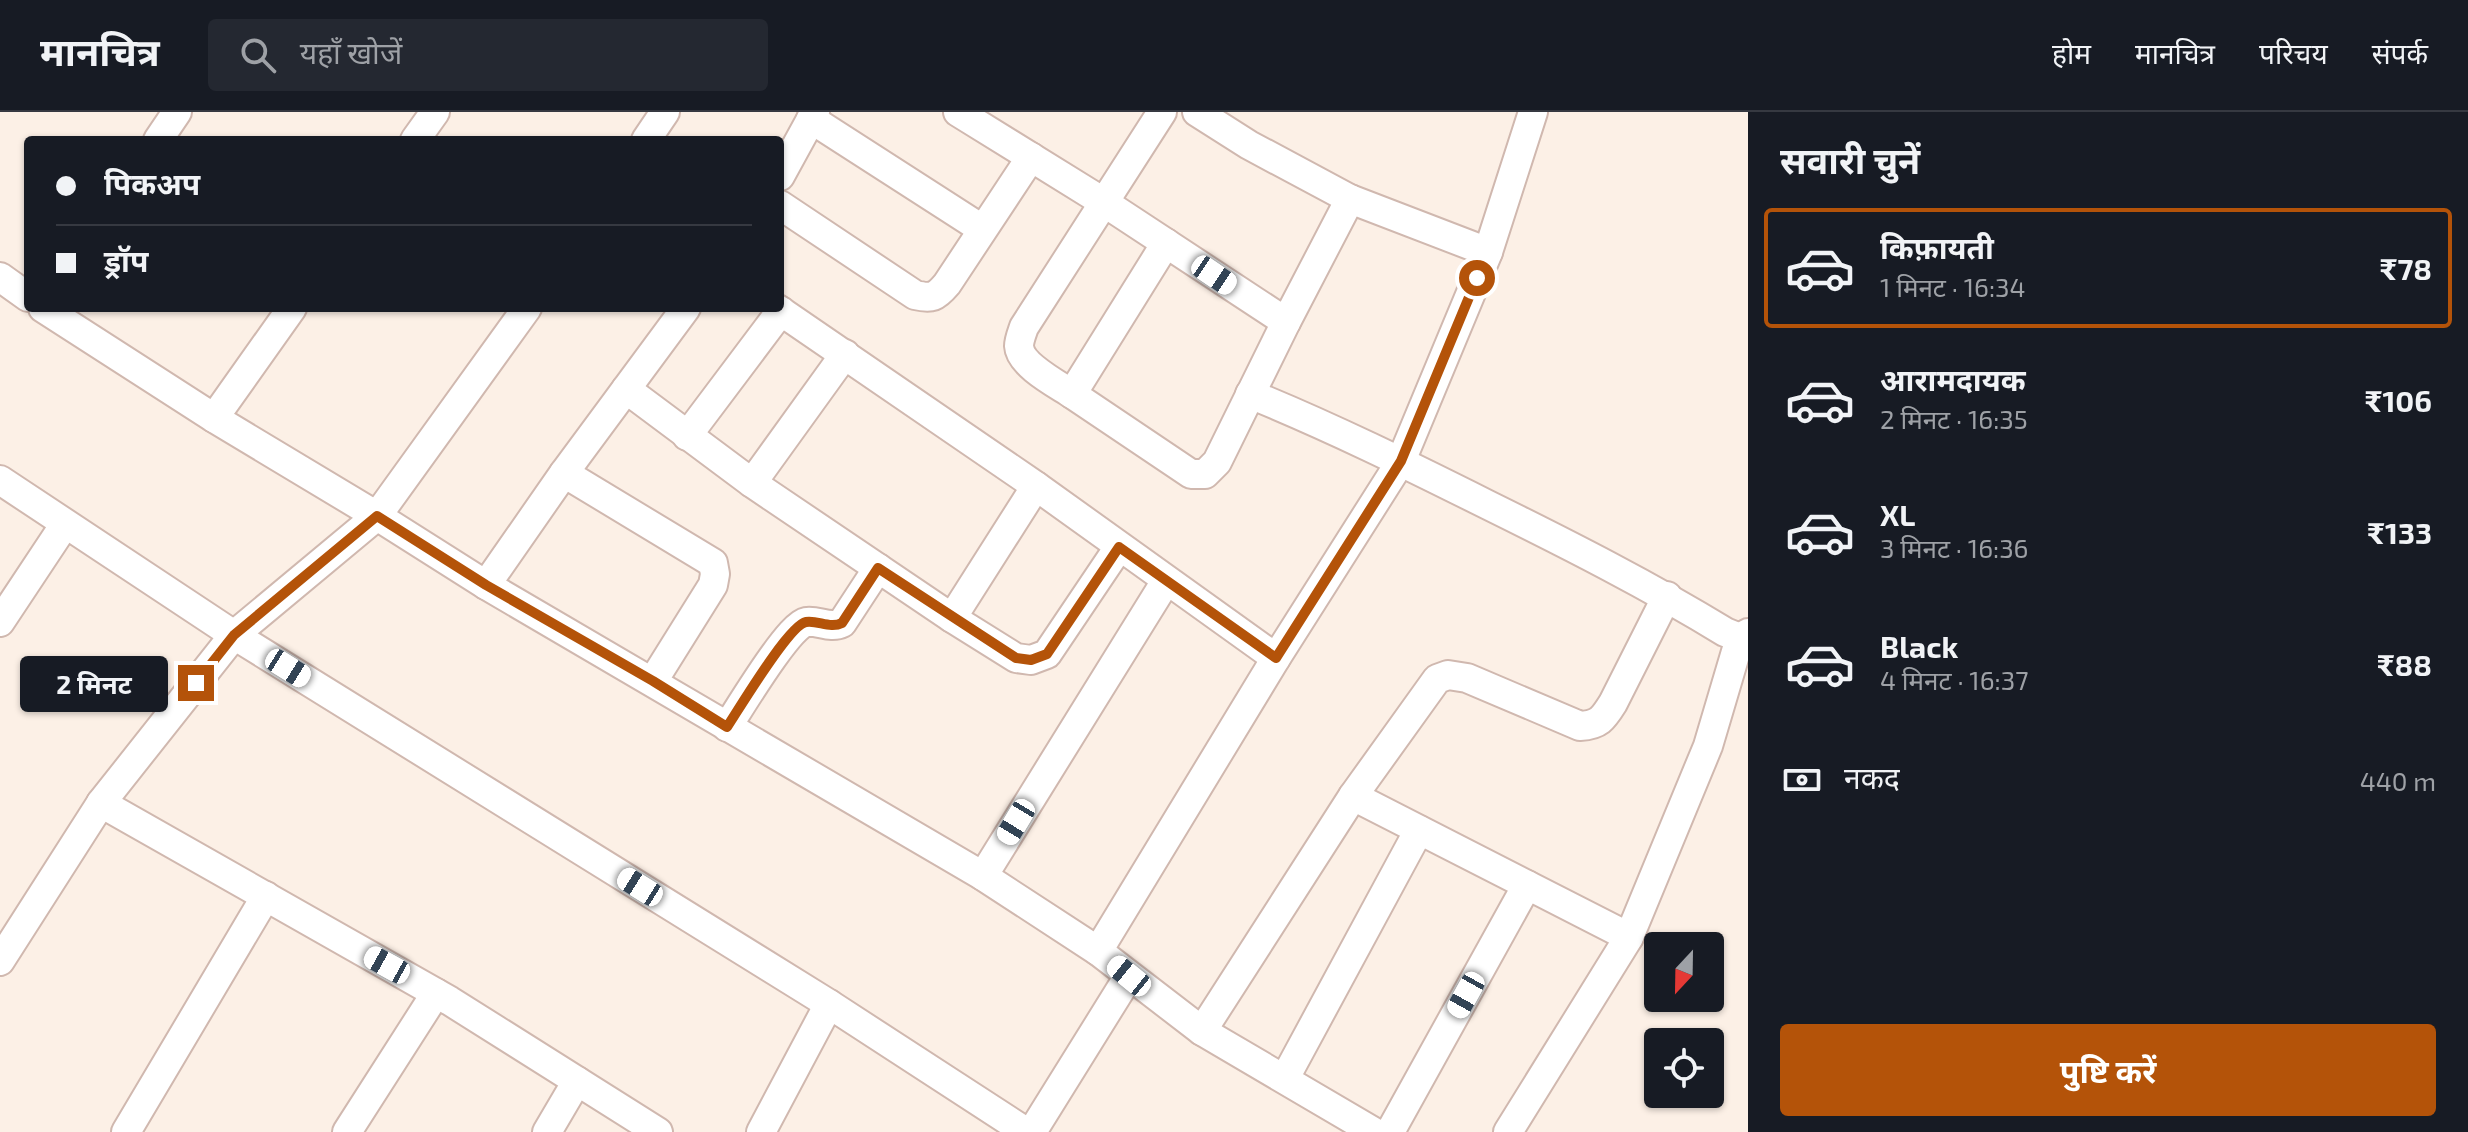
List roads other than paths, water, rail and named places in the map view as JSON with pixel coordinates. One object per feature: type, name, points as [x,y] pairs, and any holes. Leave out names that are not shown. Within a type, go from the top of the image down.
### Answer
[{"type":"street","points":[[161,136],[177,112]]},
{"type":"street","points":[[649,136],[665,112]]},
{"type":"street","points":[[958,112],[1105,203],[1286,322]]},
{"type":"street","points":[[1162,112],[1024,327],[1018,344],[1021,356],[1030,366],[1191,474],[1205,474],[1217,462],[1350,199]]},
{"type":"street","points":[[1197,112],[1249,145],[1350,199],[1488,252]]},
{"type":"street","points":[[1098,951],[1276,658],[1401,461],[1488,252],[1533,112]]},
{"type":"street","points":[[784,169],[813,115],[982,229]]},
{"type":"street","points":[[784,208],[915,295],[929,298],[937,296],[947,284],[1031,157]]},
{"type":"street","points":[[1072,394],[1166,243]]},
{"type":"street","points":[[0,277],[24,294]]},
{"type":"street","points":[[49,312],[214,418],[486,585],[983,876],[1098,951],[1202,1031],[1374,1132]]},
{"type":"street","points":[[214,418],[289,312]]},
{"type":"street","points":[[0,961],[101,803],[234,635],[377,516],[524,312]]},
{"type":"street","points":[[486,585],[683,312]]},
{"type":"street","points":[[687,436],[777,312]]},
{"type":"street","points":[[781,312],[1036,486],[1276,658]]},
{"type":"street","points":[[752,483],[845,354]]},
{"type":"street","points":[[626,389],[752,483],[1016,658],[1031,660],[1047,654],[1119,547]]},
{"type":"street","points":[[1250,394],[1401,461],[1623,571],[1725,632],[1744,636],[1708,746],[1629,937],[1508,1132]]},
{"type":"street","points":[[564,473],[713,563],[713,585],[653,681]]},
{"type":"street","points":[[0,480],[234,635],[829,1004],[995,1123],[1026,1132]]},
{"type":"street","points":[[952,618],[1036,486]]},
{"type":"street","points":[[0,622],[65,524]]},
{"type":"street","points":[[727,727],[797,626],[806,622],[837,626],[842,623],[878,568]]},
{"type":"street","points":[[983,876],[1166,581]]},
{"type":"street","points":[[1202,1031],[1353,796],[1437,679],[1448,675],[1467,678],[1580,726],[1594,725],[1603,719],[1613,703],[1667,596]]},
{"type":"street","points":[[1353,796],[1629,937]]},
{"type":"street","points":[[101,803],[436,993],[658,1132]]},
{"type":"street","points":[[1285,1078],[1419,830]]},
{"type":"street","points":[[1390,1132],[1527,885]]},
{"type":"street","points":[[126,1132],[266,896]]},
{"type":"street","points":[[1032,1132],[1129,976]]},
{"type":"street","points":[[347,1132],[436,993]]},
{"type":"street","points":[[761,1132],[829,1004]]},
{"type":"street","points":[[547,1132],[577,1081]]}]
